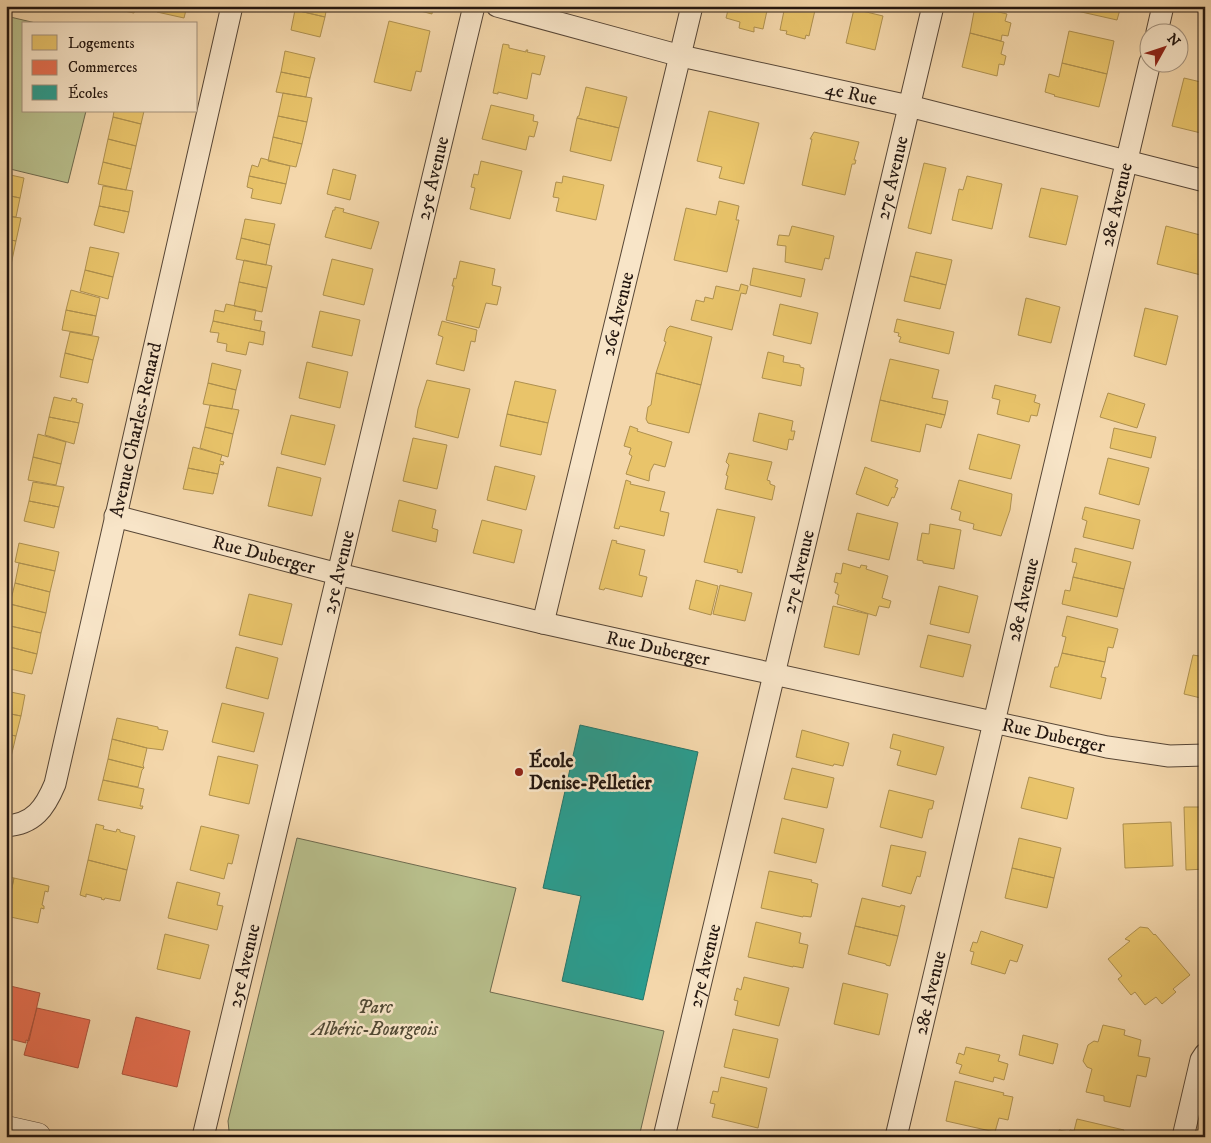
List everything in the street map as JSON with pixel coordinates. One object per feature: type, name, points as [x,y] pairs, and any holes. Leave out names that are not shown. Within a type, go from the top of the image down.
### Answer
[{"type":"street","name":"Avenue Charles-Renard","points":[[6,826],[19,825],[35,816],[47,802],[55,784],[232,6]]},
{"type":"street","name":"25e Avenue","points":[[203,1137],[474,6]]},
{"type":"street","name":"4e Rue","points":[[498,6],[681,56],[910,106],[1205,181]]},
{"type":"street","name":"26e Avenue","points":[[543,623],[692,6]]},
{"type":"street","name":"27e Avenue","points":[[664,1137],[933,6]]},
{"type":"street","points":[[1159,22],[1163,6]]},
{"type":"street","name":"28e Avenue","points":[[896,1137],[1148,72]]},
{"type":"street","name":"Rue Duberger","points":[[115,516],[338,574],[543,623],[774,674],[1146,754],[1168,756],[1205,755]]},
{"type":"street","points":[[1183,1137],[1201,1060],[1205,1054]]},
{"type":"street","points":[[6,1130],[37,1137]]},
{"type":"green space","points":[[6,16],[32,22],[22,22],[22,112],[86,112],[68,183],[6,168]]},
{"type":"green space","name":"Parc Albéric-Bourgeois","points":[[297,838],[516,888],[490,992],[664,1031],[639,1137],[234,1137],[229,1131],[228,1121]]},
{"type":"building: Logements","points":[[115,6],[136,6],[134,13],[114,9]]},
{"type":"building: Logements","points":[[158,6],[187,6],[184,18],[157,12]]},
{"type":"building: Logements","points":[[296,6],[327,6],[325,17],[295,10]]},
{"type":"building: Logements","points":[[401,6],[433,6],[432,14]]},
{"type":"building: Logements","points":[[729,6],[768,6],[763,29],[754,27],[754,32],[739,28],[740,22],[726,18]]},
{"type":"building: Logements","points":[[785,6],[816,6],[809,36],[806,35],[805,39],[786,34],[787,31],[780,30]]},
{"type":"building: Logements","points":[[975,6],[1007,14],[1005,21],[1011,23],[1008,36],[1002,35],[1001,41],[970,33]]},
{"type":"building: Logements","points":[[1078,6],[1121,6],[1117,20],[1077,11]]},
{"type":"building: Logements","points":[[854,9],[883,16],[875,50],[846,43]]},
{"type":"building: Logements","points":[[295,10],[325,17],[320,37],[291,30]]},
{"type":"building: Logements","points":[[389,21],[430,31],[421,72],[416,71],[411,91],[374,82]]},
{"type":"building: Logements","points":[[1069,31],[1114,41],[1107,74],[1062,63]]},
{"type":"building: Logements","points":[[970,33],[1004,42],[1001,54],[1006,56],[1004,65],[999,64],[997,76],[962,67]]},
{"type":"building: Logements","points":[[503,44],[509,45],[509,48],[526,52],[528,50],[527,52],[545,56],[540,75],[532,73],[527,99],[498,92],[498,94],[493,93]]},
{"type":"building: Logements","points":[[285,51],[315,58],[310,78],[281,72]]},
{"type":"building: Logements","points":[[1062,63],[1107,74],[1099,107],[1045,92],[1049,74],[1059,77]]},
{"type":"building: Logements","points":[[281,72],[310,78],[306,97],[276,92]]},
{"type":"building: Logements","points":[[1184,78],[1205,83],[1205,134],[1172,126]]},
{"type":"building: Logements","points":[[586,87],[627,97],[619,128],[577,118]]},
{"type":"building: Logements","points":[[283,93],[312,98],[307,122],[278,116]]},
{"type":"building: Logements","points":[[491,105],[534,115],[533,121],[538,122],[534,137],[529,136],[526,150],[482,139]]},
{"type":"building: Logements","points":[[709,111],[759,123],[744,184],[719,178],[722,167],[697,161]]},
{"type":"building: Logements","points":[[114,112],[144,112],[141,124],[113,117]]},
{"type":"building: Logements","points":[[278,116],[307,122],[302,144],[273,137]]},
{"type":"building: Logements","points":[[113,117],[141,124],[136,146],[108,139]]},
{"type":"building: Logements","points":[[577,118],[619,128],[611,161],[570,151]]},
{"type":"building: Logements","points":[[814,132],[859,142],[854,160],[856,160],[855,164],[852,164],[845,195],[802,185],[812,139],[810,139]]},
{"type":"building: Logements","points":[[273,137],[302,144],[296,167],[268,161]]},
{"type":"building: Logements","points":[[108,139],[136,146],[131,169],[103,162]]},
{"type":"building: Logements","points":[[261,158],[290,166],[286,184],[249,176],[252,165],[258,167]]},
{"type":"building: Logements","points":[[481,161],[522,171],[510,219],[470,209],[475,188],[471,187],[474,174],[478,175]]},
{"type":"building: Logements","points":[[103,162],[131,169],[126,190],[98,184]]},
{"type":"building: Logements","points":[[924,163],[946,168],[931,234],[908,228]]},
{"type":"building: Logements","points":[[333,169],[356,175],[350,200],[327,194]]},
{"type":"building: Logements","points":[[6,174],[24,178],[20,198],[6,195]]},
{"type":"building: Logements","points":[[249,176],[286,184],[281,204],[251,198],[253,189],[247,187]]},
{"type":"building: Logements","points":[[563,176],[604,185],[596,220],[556,211],[559,198],[553,197],[556,182],[562,183]]},
{"type":"building: Logements","points":[[967,176],[1002,184],[992,229],[952,220],[959,189],[963,190]]},
{"type":"building: Logements","points":[[103,186],[133,191],[129,212],[99,206]]},
{"type":"building: Logements","points":[[1041,188],[1078,196],[1066,245],[1029,237]]},
{"type":"building: Logements","points":[[6,195],[20,198],[16,217],[6,216]]},
{"type":"building: Logements","points":[[719,201],[739,206],[736,220],[739,220],[727,272],[674,260],[686,208],[716,215]]},
{"type":"building: Logements","points":[[99,206],[129,212],[124,233],[94,225]]},
{"type":"building: Logements","points":[[335,207],[344,209],[343,212],[379,222],[371,249],[325,237]]},
{"type":"building: Logements","points":[[6,216],[21,218],[16,241],[6,239]]},
{"type":"building: Logements","points":[[245,219],[275,224],[270,245],[241,238]]},
{"type":"building: Logements","points":[[792,226],[834,236],[829,259],[825,258],[822,270],[785,262],[786,246],[777,245],[779,235],[789,236]]},
{"type":"building: Logements","points":[[1166,226],[1204,236],[1205,276],[1157,264]]},
{"type":"building: Logements","points":[[241,238],[270,245],[266,265],[236,259]]},
{"type":"building: Logements","points":[[6,239],[16,241],[11,265],[6,264]]},
{"type":"building: Logements","points":[[90,247],[119,253],[113,277],[85,270]]},
{"type":"building: Logements","points":[[916,252],[952,260],[946,285],[910,276]]},
{"type":"building: Logements","points":[[332,259],[373,269],[364,305],[323,295]]},
{"type":"building: Logements","points":[[244,260],[272,266],[267,288],[239,282]]},
{"type":"building: Logements","points":[[460,261],[495,269],[492,285],[501,287],[497,305],[486,303],[479,328],[446,320],[454,286],[452,286],[454,278],[456,279]]},
{"type":"building: Logements","points":[[753,268],[805,279],[801,297],[750,285]]},
{"type":"building: Logements","points":[[85,270],[113,277],[108,299],[80,291]]},
{"type":"building: Logements","points":[[910,276],[946,285],[940,309],[904,301]]},
{"type":"building: Logements","points":[[239,282],[267,288],[262,312],[234,306]]},
{"type":"building: Logements","points":[[741,284],[748,286],[746,294],[741,293],[732,330],[691,320],[696,300],[704,302],[705,297],[713,299],[716,286],[739,291]]},
{"type":"building: Logements","points":[[71,290],[100,298],[96,316],[66,310]]},
{"type":"building: Logements","points":[[1026,298],[1060,307],[1051,343],[1018,335]]},
{"type":"building: Logements","points":[[226,304],[256,310],[254,320],[262,321],[260,331],[213,321],[215,310],[224,312]]},
{"type":"building: Logements","points":[[780,304],[818,313],[811,344],[773,335]]},
{"type":"building: Logements","points":[[1145,308],[1178,316],[1166,365],[1134,356]]},
{"type":"building: Logements","points":[[66,310],[96,316],[92,335],[62,330]]},
{"type":"building: Logements","points":[[320,311],[360,320],[352,356],[312,347]]},
{"type":"building: Logements","points":[[897,319],[954,332],[949,354],[899,342],[901,337],[898,336],[899,333],[894,332]]},
{"type":"building: Logements","points":[[213,321],[265,332],[263,345],[249,342],[246,355],[226,351],[227,344],[217,342],[219,333],[210,332]]},
{"type":"building: Logements","points":[[442,321],[477,330],[475,342],[471,341],[464,371],[436,364],[443,337],[438,335]]},
{"type":"building: Logements","points":[[670,326],[712,337],[701,385],[656,373],[666,342],[664,341],[667,329]]},
{"type":"building: Logements","points":[[70,332],[99,337],[93,360],[65,353]]},
{"type":"building: Logements","points":[[768,352],[784,356],[783,362],[800,365],[800,367],[804,368],[801,386],[762,378]]},
{"type":"building: Logements","points":[[65,353],[93,360],[88,383],[60,377]]},
{"type":"building: Logements","points":[[890,359],[939,370],[932,398],[948,401],[945,415],[880,400]]},
{"type":"building: Logements","points":[[307,362],[348,372],[340,408],[299,398]]},
{"type":"building: Logements","points":[[212,363],[241,370],[236,390],[208,383]]},
{"type":"building: Logements","points":[[656,373],[701,385],[689,433],[648,423],[646,419],[648,407],[651,405]]},
{"type":"building: Logements","points":[[427,380],[470,389],[458,438],[415,427],[418,409]]},
{"type":"building: Logements","points":[[515,381],[556,390],[548,423],[507,414]]},
{"type":"building: Logements","points":[[208,383],[236,390],[232,409],[203,404]]},
{"type":"building: Logements","points":[[995,385],[1036,395],[1034,402],[1040,404],[1037,416],[1031,415],[1029,422],[997,414],[1000,400],[992,398]]},
{"type":"building: Logements","points":[[1108,393],[1145,404],[1137,428],[1100,417]]},
{"type":"building: Logements","points":[[54,397],[71,401],[72,398],[77,399],[76,402],[83,404],[79,423],[49,417]]},
{"type":"building: Logements","points":[[880,400],[945,415],[941,428],[926,424],[920,452],[871,441]]},
{"type":"building: Logements","points":[[210,405],[239,410],[233,434],[205,427]]},
{"type":"building: Logements","points":[[759,413],[793,421],[791,431],[795,431],[793,440],[789,439],[787,450],[753,441]]},
{"type":"building: Logements","points":[[507,414],[548,423],[541,455],[500,446]]},
{"type":"building: Logements","points":[[291,415],[335,425],[325,465],[281,454]]},
{"type":"building: Logements","points":[[49,417],[79,423],[74,444],[45,435]]},
{"type":"building: Logements","points":[[630,426],[638,429],[637,431],[672,442],[665,467],[654,464],[650,472],[649,481],[626,474],[632,456],[629,454],[631,448],[624,446]]},
{"type":"building: Logements","points":[[205,427],[233,434],[228,457],[200,448]]},
{"type":"building: Logements","points":[[1114,428],[1156,437],[1151,458],[1110,448]]},
{"type":"building: Logements","points":[[38,434],[66,442],[61,464],[33,457]]},
{"type":"building: Logements","points":[[978,434],[1020,445],[1011,479],[969,469]]},
{"type":"building: Logements","points":[[413,438],[447,445],[437,489],[403,481]]},
{"type":"building: Logements","points":[[193,447],[222,455],[220,461],[224,462],[223,465],[220,464],[218,474],[188,468]]},
{"type":"building: Logements","points":[[729,453],[772,462],[767,480],[775,486],[772,500],[725,489],[729,465],[726,462]]},
{"type":"building: Logements","points":[[33,457],[61,464],[56,485],[28,480]]},
{"type":"building: Logements","points":[[1108,458],[1149,468],[1139,505],[1099,494]]},
{"type":"building: Logements","points":[[495,466],[535,476],[526,510],[487,500]]},
{"type":"building: Logements","points":[[277,467],[321,478],[312,516],[268,506]]},
{"type":"building: Logements","points":[[865,467],[898,480],[895,487],[898,488],[888,506],[856,494]]},
{"type":"building: Logements","points":[[188,468],[218,474],[213,494],[183,489]]},
{"type":"building: Logements","points":[[626,480],[631,482],[630,484],[665,492],[660,511],[669,513],[664,536],[620,526],[619,529],[614,528]]},
{"type":"building: Logements","points":[[959,480],[1012,494],[1010,510],[1001,536],[973,529],[974,524],[959,520],[961,512],[951,509]]},
{"type":"building: Logements","points":[[33,482],[64,487],[59,507],[29,501]]},
{"type":"building: Logements","points":[[399,500],[436,510],[432,528],[438,530],[436,542],[392,531]]},
{"type":"building: Logements","points":[[29,501],[59,507],[54,528],[24,521]]},
{"type":"building: Logements","points":[[1085,507],[1140,520],[1133,549],[1083,537],[1087,521],[1082,519]]},
{"type":"building: Logements","points":[[717,509],[755,517],[742,573],[737,572],[738,570],[704,562]]},
{"type":"building: Logements","points":[[857,513],[898,523],[889,560],[848,550]]},
{"type":"building: Logements","points":[[482,520],[522,530],[514,563],[473,553]]},
{"type":"building: Logements","points":[[930,524],[961,530],[954,569],[917,560],[922,533],[929,534]]},
{"type":"building: Logements","points":[[612,540],[617,541],[616,543],[645,550],[639,575],[647,577],[642,597],[605,588],[604,590],[599,589]]},
{"type":"building: Logements","points":[[19,543],[59,552],[55,571],[15,562]]},
{"type":"building: Logements","points":[[1075,548],[1131,562],[1124,589],[1073,577],[1077,563],[1072,562]]},
{"type":"building: Logements","points":[[19,563],[55,571],[50,592],[15,583]]},
{"type":"building: Logements","points":[[843,563],[860,568],[861,565],[867,566],[866,569],[888,576],[882,598],[891,601],[889,608],[879,606],[876,616],[837,604],[839,595],[835,593],[838,583],[834,582],[836,573],[841,574]]},
{"type":"building: Logements","points":[[1073,577],[1124,589],[1117,617],[1062,604],[1065,590],[1070,591]]},
{"type":"building: Logements","points":[[696,580],[718,586],[711,615],[689,609]]},
{"type":"building: Logements","points":[[15,583],[50,592],[46,613],[10,604]]},
{"type":"building: Logements","points":[[720,585],[752,593],[745,621],[713,614]]},
{"type":"building: Logements","points":[[939,586],[978,596],[969,633],[930,624]]},
{"type":"building: Logements","points":[[249,594],[292,604],[282,645],[239,635]]},
{"type":"building: Logements","points":[[10,604],[46,613],[41,633],[6,625]]},
{"type":"building: Logements","points":[[833,606],[868,614],[859,655],[824,647]]},
{"type":"building: Logements","points":[[1067,616],[1118,629],[1113,648],[1108,647],[1105,662],[1062,653],[1066,637],[1062,636]]},
{"type":"building: Logements","points":[[6,625],[41,633],[37,654],[6,646]]},
{"type":"building: Logements","points":[[928,635],[971,645],[963,677],[920,667]]},
{"type":"building: Logements","points":[[6,646],[37,654],[32,674],[6,668]]},
{"type":"building: Logements","points":[[236,647],[278,658],[268,699],[226,688]]},
{"type":"building: Logements","points":[[1062,653],[1105,662],[1101,677],[1106,678],[1101,699],[1050,687],[1055,667],[1058,667]]},
{"type":"building: Logements","points":[[1193,655],[1205,657],[1205,699],[1184,694]]},
{"type":"building: Logements","points":[[6,691],[25,695],[21,716],[6,713]]},
{"type":"building: Logements","points":[[222,703],[264,713],[254,752],[212,742]]},
{"type":"building: Logements","points":[[6,713],[21,716],[16,736],[6,734]]},
{"type":"building: Logements","points":[[117,718],[168,731],[163,750],[112,739]]},
{"type":"building: Logements","points":[[802,730],[849,743],[843,766],[834,764],[833,766],[796,757]]},
{"type":"building: Logements","points":[[6,734],[16,736],[11,757],[6,756]]},
{"type":"building: Logements","points":[[893,734],[944,747],[936,775],[897,765],[901,751],[890,748]]},
{"type":"building: Logements","points":[[112,739],[147,748],[144,768],[108,759]]},
{"type":"building: Logements","points":[[6,756],[11,757],[7,777],[6,777]]},
{"type":"building: Logements","points":[[218,756],[258,765],[249,804],[209,795]]},
{"type":"building: Logements","points":[[108,759],[144,768],[138,787],[103,780]]},
{"type":"building: Logements","points":[[792,768],[834,778],[827,808],[784,799]]},
{"type":"building: Logements","points":[[1029,777],[1074,788],[1067,819],[1021,808]]},
{"type":"building: Logements","points":[[103,780],[144,789],[140,806],[143,806],[142,809],[98,800]]},
{"type":"building: Logements","points":[[889,790],[934,801],[932,809],[929,809],[922,838],[880,827]]},
{"type":"building: Logements","points":[[1184,807],[1205,807],[1205,869],[1186,870]]},
{"type":"building: Logements","points":[[782,818],[824,829],[816,863],[774,853]]},
{"type":"building: Logements","points":[[1171,822],[1173,866],[1125,868],[1123,824]]},
{"type":"building: Logements","points":[[96,824],[104,826],[103,829],[116,832],[117,829],[120,832],[135,836],[127,870],[88,860]]},
{"type":"building: Logements","points":[[201,826],[239,835],[232,864],[228,863],[224,879],[190,870]]},
{"type":"building: Logements","points":[[1019,838],[1061,848],[1054,878],[1012,868]]},
{"type":"building: Logements","points":[[891,845],[926,852],[920,877],[917,876],[911,894],[882,886]]},
{"type":"building: Logements","points":[[88,860],[127,870],[120,901],[105,898],[104,900],[86,894],[86,897],[80,895]]},
{"type":"building: Logements","points":[[1012,868],[1054,878],[1047,908],[1005,898]]},
{"type":"building: Logements","points":[[769,871],[812,880],[811,882],[818,884],[811,917],[761,908]]},
{"type":"building: Logements","points":[[6,876],[14,878],[6,914]]},
{"type":"building: Logements","points":[[14,878],[49,886],[48,892],[45,891],[42,905],[44,909],[41,908],[38,923],[6,916]]},
{"type":"building: Logements","points":[[177,882],[220,893],[217,905],[223,906],[217,930],[168,918]]},
{"type":"building: Logements","points":[[862,898],[900,907],[901,905],[905,906],[898,936],[855,926]]},
{"type":"building: Logements","points":[[756,922],[801,933],[799,943],[808,945],[803,968],[748,957]]},
{"type":"building: Logements","points":[[855,926],[898,936],[890,966],[848,954]]},
{"type":"building: Logements","points":[[1140,927],[1148,928],[1155,934],[1190,975],[1173,989],[1176,992],[1162,1004],[1156,997],[1145,1005],[1135,992],[1131,995],[1118,979],[1122,976],[1108,959],[1130,941],[1125,939]]},
{"type":"building: Logements","points":[[981,931],[1023,945],[1017,962],[1010,960],[1005,974],[971,964],[974,952],[970,951],[973,942],[977,943]]},
{"type":"building: Logements","points":[[165,934],[209,945],[200,979],[157,969]]},
{"type":"building: Logements","points":[[744,977],[789,988],[779,1026],[735,1015],[738,1001],[734,1000],[737,988],[741,990]]},
{"type":"building: Logements","points":[[843,983],[888,994],[879,1035],[834,1024]]},
{"type":"building: Logements","points":[[1103,1025],[1125,1030],[1124,1035],[1141,1040],[1138,1056],[1150,1058],[1146,1077],[1137,1075],[1130,1107],[1104,1101],[1104,1096],[1086,1092],[1092,1069],[1087,1067],[1083,1061],[1088,1045],[1094,1041],[1098,1042]]},
{"type":"building: Logements","points":[[733,1029],[778,1039],[769,1078],[724,1067]]},
{"type":"building: Logements","points":[[1023,1035],[1058,1044],[1053,1064],[1019,1055]]},
{"type":"building: Logements","points":[[966,1047],[1000,1055],[998,1061],[1008,1064],[1004,1080],[994,1077],[993,1082],[959,1073],[962,1065],[956,1063],[959,1053],[964,1055]]},
{"type":"building: Logements","points":[[721,1077],[767,1088],[758,1128],[712,1117],[715,1104],[710,1103],[713,1091],[718,1092]]},
{"type":"building: Logements","points":[[955,1081],[1013,1097],[1008,1120],[999,1118],[995,1132],[946,1121]]},
{"type":"building: Logements","points":[[1077,1119],[1124,1130],[1122,1137],[1058,1137],[1059,1130],[1074,1131]]},
{"type":"building: Logements","points":[[708,1131],[732,1137],[707,1137]]},
{"type":"building: Commerces","points":[[6,985],[40,993],[29,1041],[26,1040],[26,1043],[6,1038]]},
{"type":"building: Commerces","points":[[37,1008],[90,1020],[78,1068],[24,1055]]},
{"type":"building: Commerces","points":[[136,1017],[190,1031],[177,1087],[122,1074]]},
{"type":"building: Écoles","points":[[580,725],[698,752],[643,1000],[562,981],[581,896],[543,888]]},
{"type":"place","name":"École Denise-Pelletier","points":[[519,772]]}]
